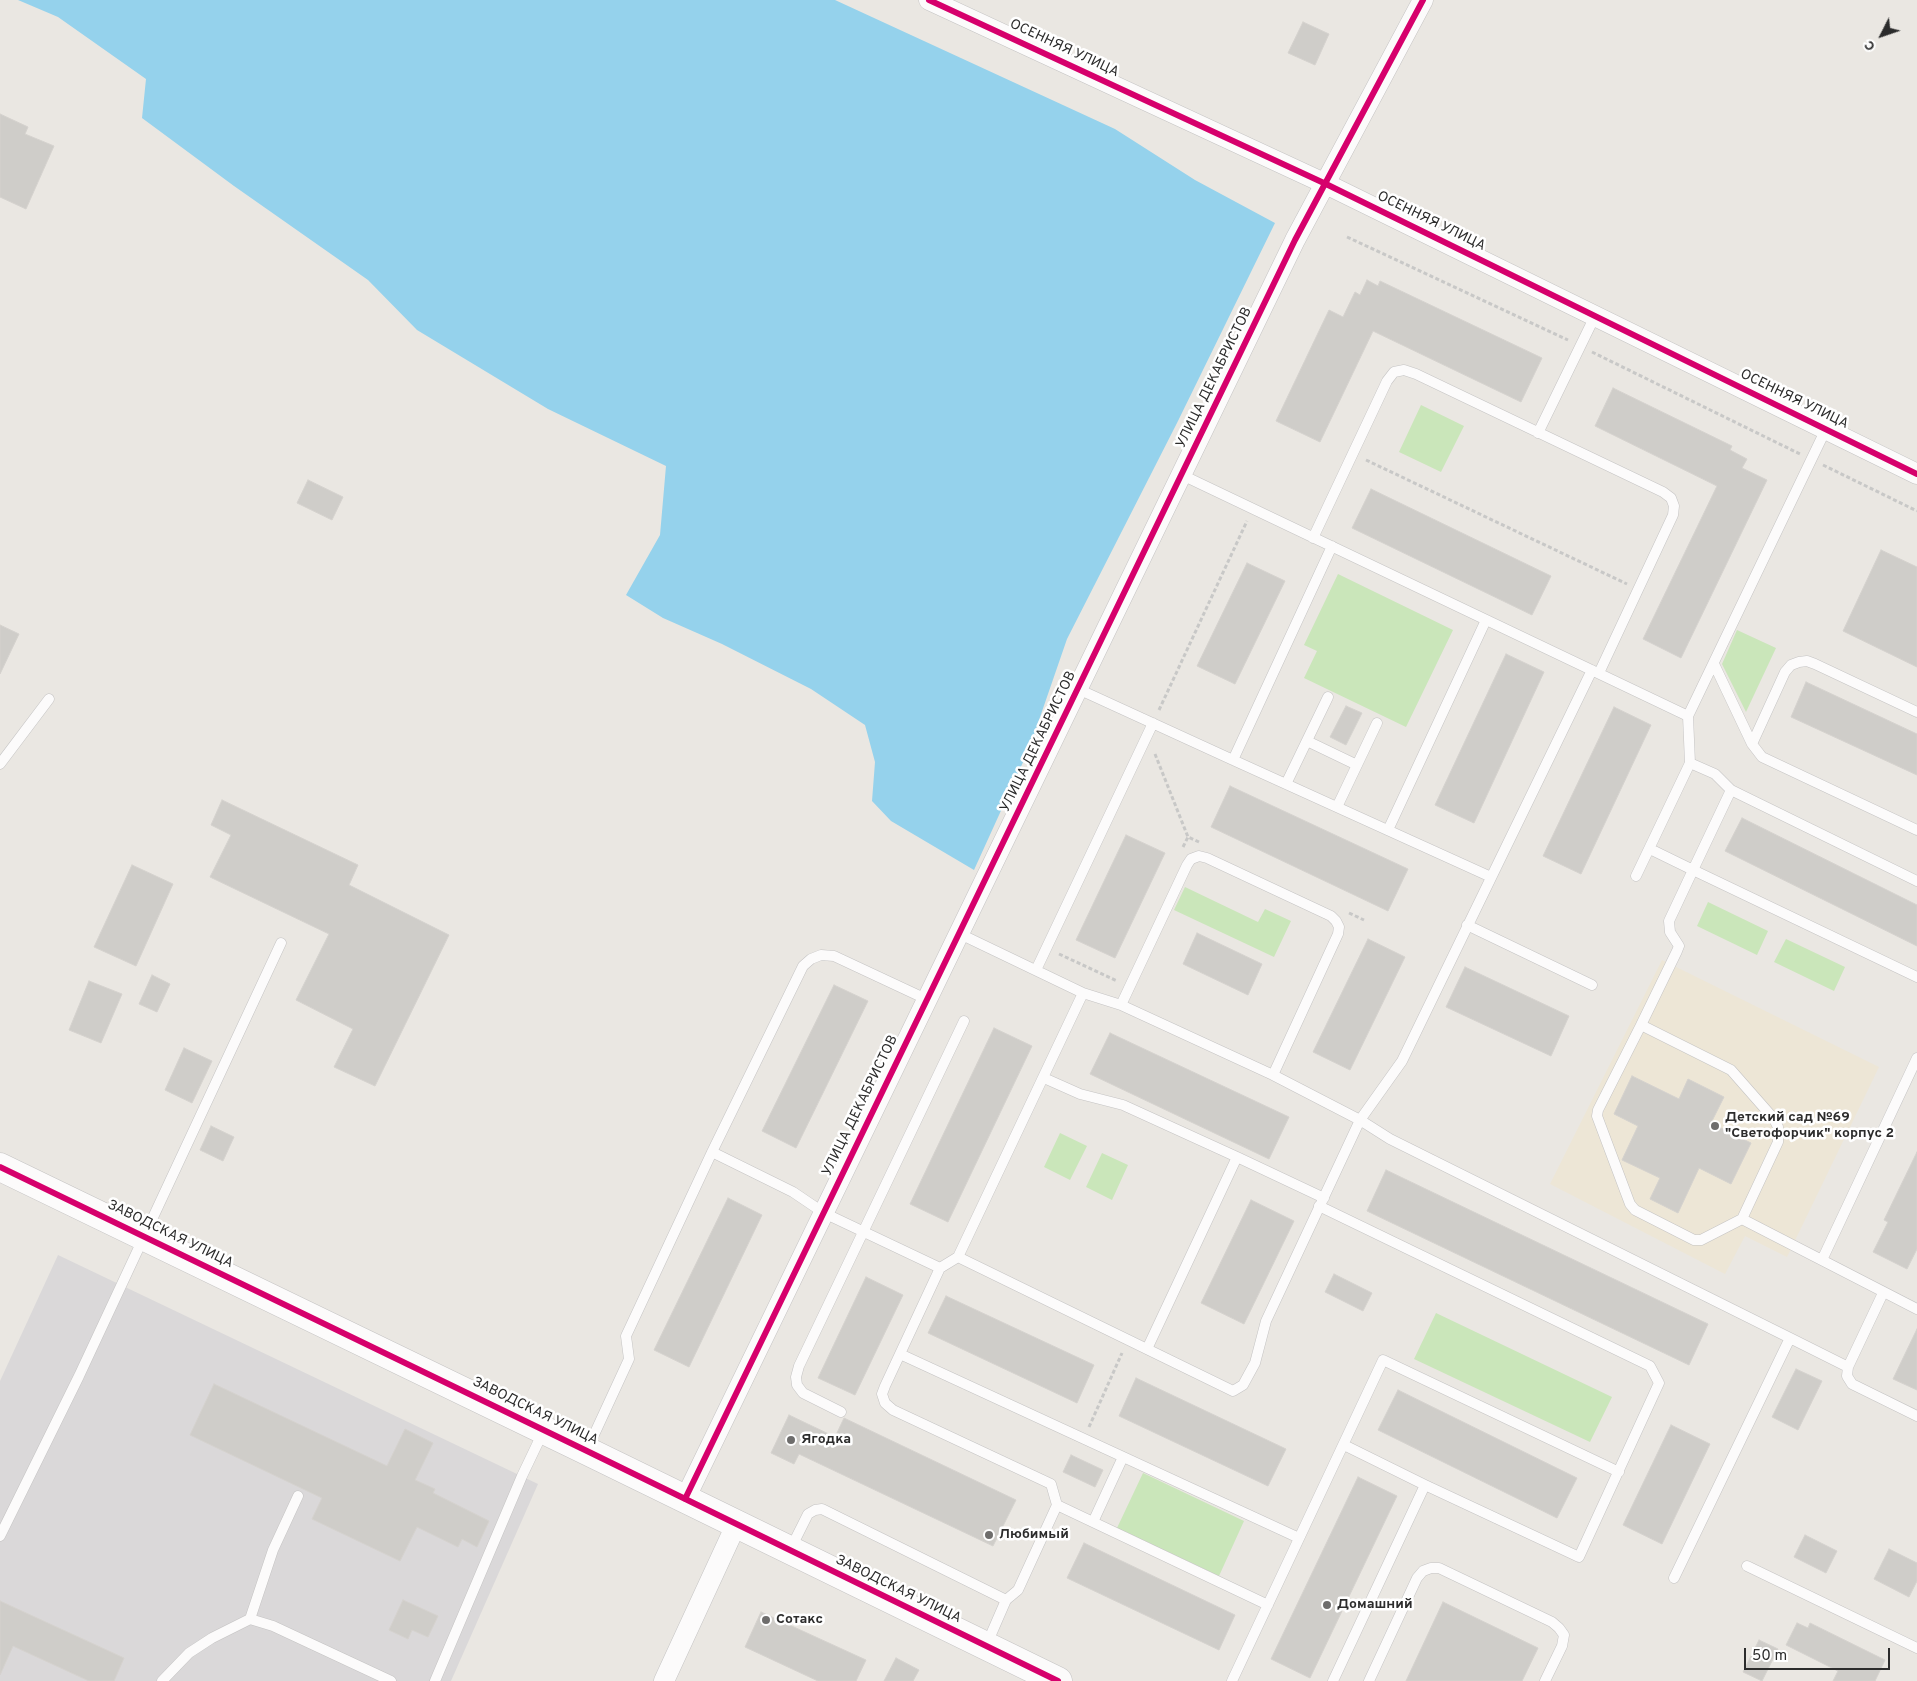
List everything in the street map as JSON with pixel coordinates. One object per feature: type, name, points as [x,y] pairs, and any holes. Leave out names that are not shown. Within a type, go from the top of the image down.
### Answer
[{"type":"street","name":"ОСЕННЯЯ УЛИЦА","points":[[929,0],[1326,184],[1917,474]]},
{"type":"street","name":"УЛИЦА ДЕКАБРИСТОВ","points":[[685,1500],[1295,240],[1424,0]]},
{"type":"street","name":"ЗАВОДСКАЯ УЛИЦА","points":[[0,1167],[1058,1681]]},
{"type":"street","points":[[664,1681],[736,1525]]},
{"type":"lane","points":[[1538,433],[1595,316]]},
{"type":"lane","points":[[958,1257],[1233,1390],[1243,1385],[1255,1363],[1266,1321],[1360,1120],[1402,1061],[1490,877],[1638,590],[1673,515],[1674,506],[1671,498],[1663,492],[1404,370],[1394,372],[1387,381],[1313,538]]},
{"type":"lane","points":[[1636,876],[1690,763],[1688,716],[1826,429]]},
{"type":"lane","points":[[1182,475],[1688,716]]},
{"type":"lane","points":[[1233,760],[1332,546]]},
{"type":"lane","points":[[1388,830],[1486,620]]},
{"type":"lane","points":[[1752,744],[1785,672],[1791,665],[1799,662],[1807,661],[1815,664],[1917,712]]},
{"type":"lane","points":[[1714,664],[1752,744],[1762,757],[1917,830]]},
{"type":"lane","points":[[1078,689],[1490,877]]},
{"type":"lane","points":[[1286,784],[1328,697]]},
{"type":"lane","points":[[0,764],[49,699]]},
{"type":"lane","points":[[1036,970],[1153,723]]},
{"type":"lane","points":[[1337,807],[1377,723]]},
{"type":"lane","points":[[1307,741],[1357,764]]},
{"type":"lane","points":[[1690,763],[1715,774],[1731,790],[1917,881]]},
{"type":"lane","points":[[1641,1026],[1731,1070],[1774,1119],[1779,1135],[1778,1142],[1742,1219],[1701,1240],[1694,1240],[1635,1210],[1630,1204],[1597,1116],[1598,1110],[1677,951],[1679,946],[1670,932],[1669,922],[1731,790]]},
{"type":"lane","points":[[1650,849],[1917,977]]},
{"type":"lane","points":[[1121,1005],[1191,858],[1199,856],[1207,858],[1331,916],[1339,927],[1338,934],[1273,1075]]},
{"type":"lane","points":[[1467,925],[1592,985]]},
{"type":"lane","points":[[960,934],[1083,993],[1121,1005],[1273,1075],[1360,1120],[1390,1139],[1848,1367]]},
{"type":"lane","points":[[0,1536],[79,1376],[281,943]]},
{"type":"lane","points":[[587,1451],[629,1359],[626,1336],[712,1152],[803,966],[811,959],[820,955],[834,956],[926,999]]},
{"type":"lane","points":[[986,1646],[1006,1600],[1018,1590],[1057,1505],[1051,1484],[893,1410],[886,1403],[882,1394],[940,1268],[958,1257],[1083,993]]},
{"type":"lane","points":[[841,1412],[803,1393],[796,1385],[799,1366],[964,1021]]},
{"type":"lane","points":[[1822,1260],[1917,1058]]},
{"type":"lane","points":[[1044,1078],[1080,1094],[1123,1105],[1236,1157],[1650,1366],[1659,1383],[1579,1557],[1344,1445]]},
{"type":"lane","points":[[712,1152],[793,1192],[824,1213],[940,1268]]},
{"type":"lane","points":[[1148,1349],[1236,1157]]},
{"type":"lane","points":[[1742,1219],[1883,1293],[1916,1308]]},
{"type":"lane","points":[[1883,1293],[1848,1367],[1847,1376],[1852,1384],[1917,1416]]},
{"type":"lane","points":[[1674,1578],[1790,1338]]},
{"type":"lane","points":[[900,1354],[1299,1538]]},
{"type":"lane","points":[[1235,1680],[1268,1605],[1383,1360],[1619,1472]]},
{"type":"lane","points":[[435,1681],[522,1476],[544,1430]]},
{"type":"lane","points":[[1093,1522],[1123,1457]]},
{"type":"lane","points":[[1333,1681],[1426,1485]]},
{"type":"lane","points":[[250,1619],[273,1550],[298,1496]]},
{"type":"lane","points":[[1057,1505],[1268,1605]]},
{"type":"lane","points":[[790,1551],[808,1514],[822,1509],[1006,1600]]},
{"type":"lane","points":[[1747,1566],[1917,1648]]},
{"type":"lane","points":[[1368,1681],[1416,1578],[1423,1571],[1439,1568],[1552,1622],[1559,1628],[1564,1635],[1562,1646],[1545,1681]]},
{"type":"lane","points":[[162,1681],[174,1667],[197,1648],[212,1638],[250,1619],[273,1626],[391,1681]]},
{"type":"path","points":[[1347,237],[1580,346],[1917,511]]},
{"type":"path","points":[[1353,454],[1638,590]]},
{"type":"path","points":[[1153,723],[1253,509]]},
{"type":"path","points":[[1148,735],[1188,836],[1205,845]]},
{"type":"path","points":[[1180,854],[1188,836]]},
{"type":"path","points":[[1346,912],[1364,920]]},
{"type":"path","points":[[1047,948],[1119,982]]},
{"type":"path","points":[[1084,1439],[1128,1340]]},
{"type":"shaded area","name":"Детский сад №69 \"Светофорчик\" корпус 2","points":[[1662,960],[1879,1067],[1787,1257],[1745,1236],[1725,1274],[1550,1184]]},
{"type":"shaded area","points":[[58,1255],[538,1484],[451,1681],[0,1681],[0,1381]]},
{"type":"green space","points":[[1421,405],[1464,426],[1441,472],[1399,452]]},
{"type":"green space","points":[[1338,574],[1453,630],[1406,727],[1304,678],[1317,651],[1304,645]]},
{"type":"green space","points":[[1737,630],[1776,648],[1746,712],[1722,664]]},
{"type":"green space","points":[[1185,887],[1258,922],[1265,909],[1291,921],[1274,957],[1174,910]]},
{"type":"green space","points":[[1708,902],[1768,931],[1757,955],[1697,926]]},
{"type":"green space","points":[[1786,939],[1845,967],[1834,991],[1774,962]]},
{"type":"green space","points":[[1060,1133],[1087,1146],[1070,1180],[1044,1167]]},
{"type":"green space","points":[[1102,1153],[1128,1165],[1112,1200],[1086,1187]]},
{"type":"green space","points":[[1436,1313],[1612,1397],[1590,1442],[1414,1359]]},
{"type":"green space","points":[[1143,1473],[1244,1521],[1219,1576],[1117,1528]]},
{"type":"water","points":[[18,0],[835,0],[1115,129],[1195,180],[1275,223],[1177,423],[1067,639],[1029,749],[974,870],[891,821],[872,801],[875,762],[865,725],[811,689],[722,644],[663,618],[626,595],[660,535],[666,466],[548,409],[417,330],[368,280],[234,186],[142,118],[146,79],[58,17]]},
{"type":"building","points":[[1303,22],[1329,34],[1315,65],[1288,53]]},
{"type":"building","points":[[0,114],[28,127],[25,134],[54,146],[26,209],[0,197]]},
{"type":"building","points":[[1367,280],[1378,286],[1380,281],[1542,358],[1521,402],[1373,331],[1320,442],[1276,421],[1329,310],[1343,317],[1355,292],[1360,295]]},
{"type":"building","points":[[1613,388],[1732,446],[1730,450],[1747,459],[1742,468],[1767,480],[1681,658],[1643,639],[1717,486],[1595,426]]},
{"type":"building","points":[[308,480],[343,497],[332,520],[297,503]]},
{"type":"building","points":[[1371,489],[1551,576],[1532,615],[1352,528]]},
{"type":"building","points":[[1881,550],[1917,567],[1917,667],[1843,631]]},
{"type":"building","points":[[1247,563],[1285,581],[1235,684],[1197,666]]},
{"type":"building","points":[[0,625],[19,634],[0,674]]},
{"type":"building","points":[[1506,654],[1544,672],[1474,823],[1435,805]]},
{"type":"building","points":[[1806,682],[1917,734],[1917,775],[1791,717]]},
{"type":"building","points":[[1346,706],[1362,713],[1346,745],[1330,737]]},
{"type":"building","points":[[1614,707],[1651,725],[1581,874],[1543,856]]},
{"type":"building","points":[[1230,786],[1408,869],[1388,911],[1211,827]]},
{"type":"building","points":[[222,800],[358,865],[349,885],[449,935],[375,1086],[334,1067],[353,1029],[296,1000],[329,934],[210,877],[231,835],[211,825]]},
{"type":"building","points":[[1742,818],[1917,905],[1917,946],[1725,851]]},
{"type":"building","points":[[1126,835],[1165,853],[1115,958],[1076,940]]},
{"type":"building","points":[[132,865],[173,884],[136,966],[94,947]]},
{"type":"building","points":[[1197,933],[1262,964],[1248,995],[1183,964]]},
{"type":"building","points":[[1368,939],[1405,957],[1350,1070],[1313,1052]]},
{"type":"building","points":[[1465,967],[1569,1016],[1551,1056],[1446,1007]]},
{"type":"building","points":[[152,975],[170,984],[157,1012],[139,1004]]},
{"type":"building","points":[[89,981],[122,994],[101,1043],[69,1030]]},
{"type":"building","points":[[834,985],[868,1001],[796,1148],[762,1131]]},
{"type":"building","points":[[994,1028],[1032,1046],[948,1222],[910,1204]]},
{"type":"building","points":[[1110,1033],[1289,1117],[1269,1159],[1090,1074]]},
{"type":"building","points":[[184,1048],[212,1061],[192,1103],[165,1090]]},
{"type":"building","points":[[1632,1076],[1679,1099],[1688,1079],[1724,1097],[1711,1123],[1751,1143],[1731,1184],[1699,1168],[1678,1213],[1650,1199],[1660,1178],[1622,1160],[1638,1126],[1614,1114]]},
{"type":"building","points":[[211,1126],[234,1137],[223,1161],[200,1150]]},
{"type":"building","points":[[1917,1152],[1917,1249],[1907,1269],[1873,1252],[1888,1222],[1884,1220]]},
{"type":"building","points":[[1386,1170],[1708,1324],[1689,1365],[1367,1211]]},
{"type":"building","points":[[728,1198],[762,1215],[689,1367],[654,1350]]},
{"type":"building","points":[[1251,1200],[1294,1221],[1244,1324],[1201,1303]]},
{"type":"building","points":[[1334,1274],[1372,1293],[1363,1311],[1325,1292]]},
{"type":"building","points":[[866,1277],[903,1295],[855,1395],[818,1378]]},
{"type":"building","points":[[946,1296],[1094,1365],[1077,1403],[928,1333]]},
{"type":"building","points":[[1917,1329],[1917,1390],[1893,1379]]},
{"type":"building","points":[[1796,1369],[1822,1381],[1798,1430],[1772,1417]]},
{"type":"building","points":[[1136,1378],[1286,1449],[1268,1486],[1119,1416]]},
{"type":"building","points":[[214,1384],[387,1466],[405,1429],[433,1443],[415,1480],[435,1489],[433,1493],[489,1521],[477,1547],[462,1539],[458,1547],[417,1527],[400,1561],[312,1519],[322,1498],[190,1435]]},
{"type":"building","points":[[1398,1390],[1577,1478],[1557,1518],[1378,1430]]},
{"type":"building","points":[[789,1415],[835,1437],[844,1418],[1016,1500],[993,1546],[799,1454],[794,1464],[771,1453]]},
{"type":"building","points":[[1671,1425],[1710,1444],[1662,1544],[1623,1525]]},
{"type":"building","points":[[1071,1455],[1103,1470],[1095,1487],[1063,1472]]},
{"type":"building","points":[[1358,1477],[1397,1496],[1310,1678],[1271,1659]]},
{"type":"building","points":[[1805,1535],[1837,1551],[1826,1573],[1794,1557]]},
{"type":"building","points":[[1084,1543],[1235,1615],[1219,1650],[1067,1578]]},
{"type":"building","points":[[1889,1549],[1917,1563],[1917,1581],[1909,1597],[1874,1579]]},
{"type":"building","points":[[403,1600],[438,1616],[428,1637],[412,1630],[408,1639],[389,1630]]},
{"type":"building","points":[[0,1601],[124,1658],[114,1681],[89,1681],[13,1646],[0,1675]]},
{"type":"building","points":[[1443,1602],[1538,1648],[1522,1681],[1406,1681]]},
{"type":"building","points":[[761,1612],[866,1660],[856,1681],[818,1681],[745,1647]]},
{"type":"building","points":[[1797,1623],[1808,1628],[1810,1623],[1885,1660],[1875,1681],[1833,1681],[1838,1671],[1786,1645]]},
{"type":"building","points":[[1759,1640],[1778,1649],[1762,1681],[1743,1672]]},
{"type":"building","points":[[896,1658],[919,1670],[913,1681],[884,1681]]},
{"type":"cycle path","points":[[929,0],[1326,184],[1917,474]]},
{"type":"cycle path","points":[[685,1499],[1295,240],[1423,0]]},
{"type":"cycle path","points":[[0,1167],[1058,1681]]},
{"type":"place","name":"Детский сад №69 \"Светофорчик\" корпус 2","points":[[1715,1126]]},
{"type":"place","name":"Ягодка","points":[[791,1440]]},
{"type":"place","name":"Любимый","points":[[989,1535]]},
{"type":"place","name":"Домашний","points":[[1327,1605]]},
{"type":"place","name":"Сотакс","points":[[766,1620]]}]
